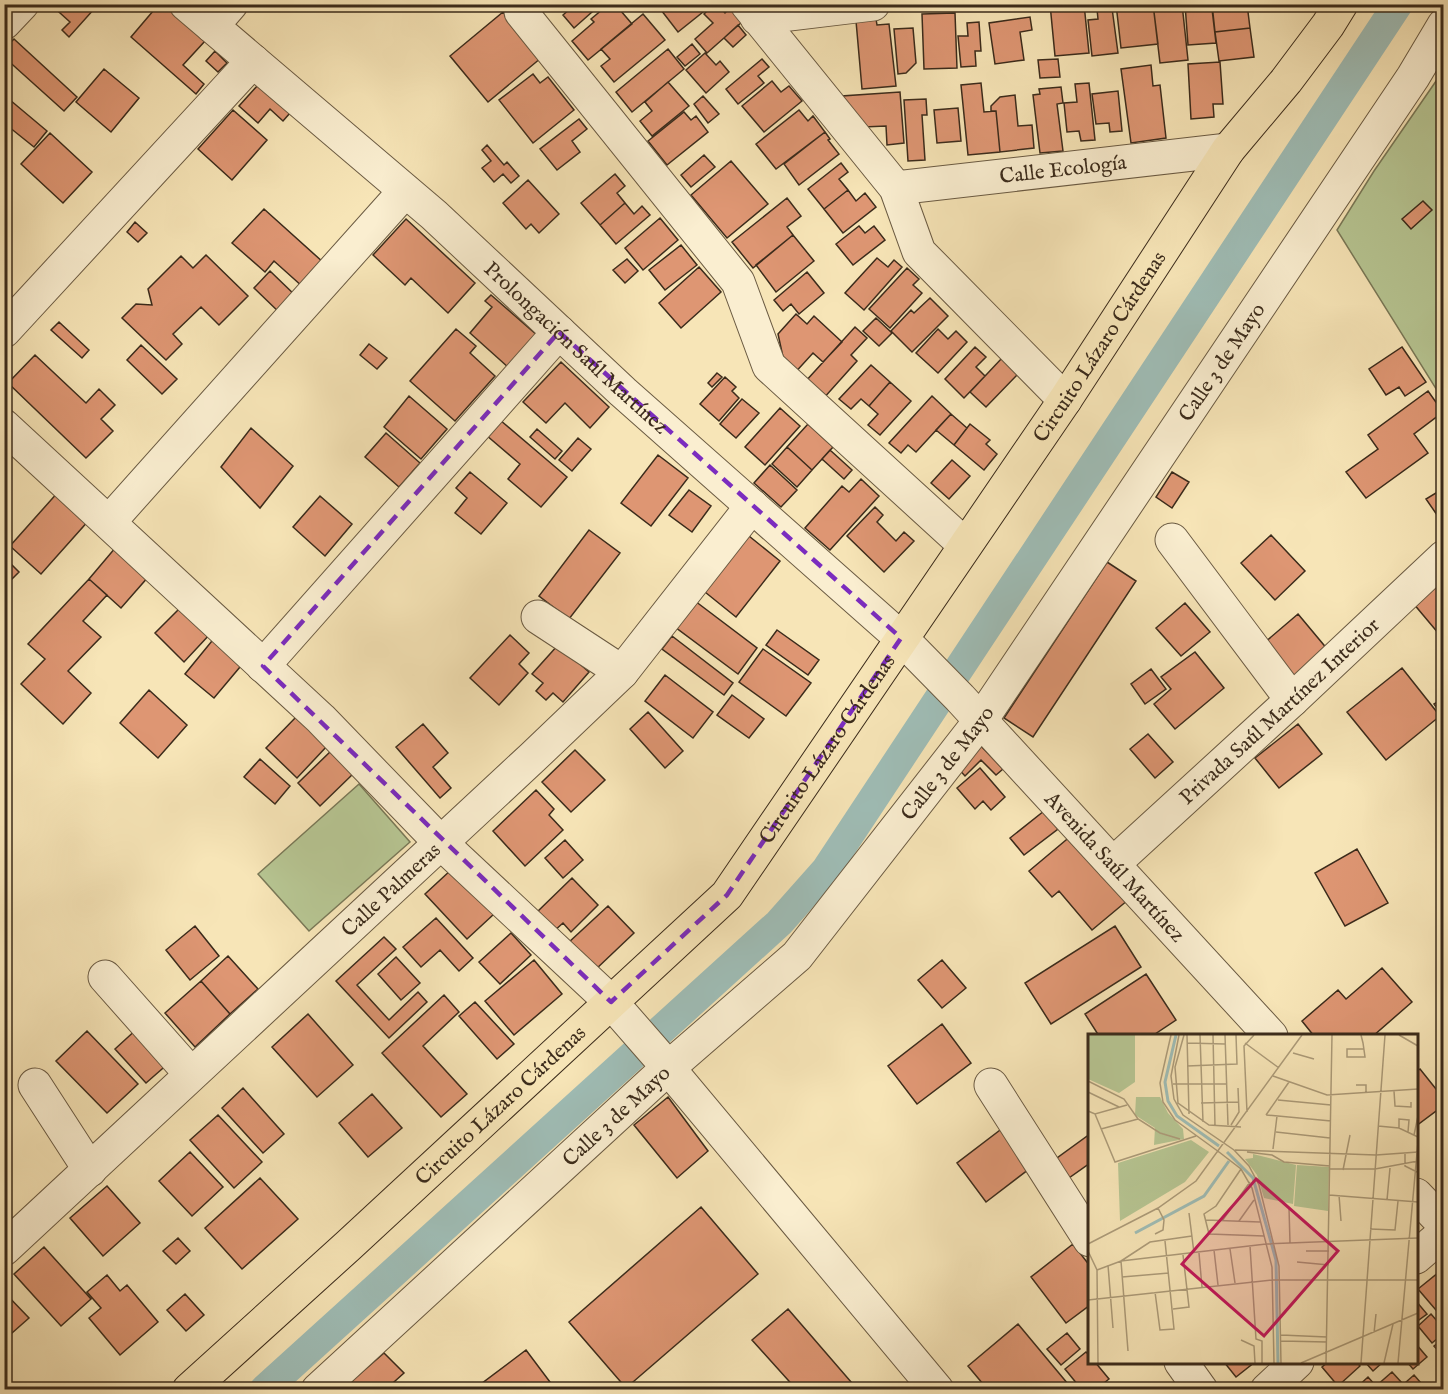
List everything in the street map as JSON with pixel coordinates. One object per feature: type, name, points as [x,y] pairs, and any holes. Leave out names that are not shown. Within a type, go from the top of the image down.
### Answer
[{"type":"main road","name":"Circuito Lázaro Cárdenas","points":[[189,1389],[357,1237],[618,1010],[727,895],[1065,400],[1228,150],[1286,81],[1329,25],[1341,4]]},
{"type":"street","points":[[4,22],[22,4]]},
{"type":"street","name":"Prolongación Saúl Martínez","points":[[186,4],[221,15],[253,61],[405,191],[901,638],[970,709]]},
{"type":"street","points":[[526,4],[521,12],[738,282],[769,366],[965,545]]},
{"type":"street","points":[[752,11],[873,4]]},
{"type":"street","points":[[752,11],[896,188],[919,252],[1065,400]]},
{"type":"street","name":"Calle 3 de Mayo","points":[[318,1389],[664,1063],[797,956],[1413,77],[1443,24]]},
{"type":"street","points":[[4,331],[253,61]]},
{"type":"street","name":"Calle Ecología","points":[[896,188],[1228,150]]},
{"type":"street","points":[[109,522],[405,191]]},
{"type":"street","points":[[263,666],[559,332]]},
{"type":"street","points":[[4,426],[321,719],[441,843],[618,1010],[937,1389]]},
{"type":"street","name":"Calle Palmeras","points":[[4,1249],[622,672],[752,506]]},
{"type":"street","points":[[1172,540],[1292,700]]},
{"type":"street","name":"Privada Saúl Martínez Interior","points":[[1113,864],[1292,700],[1443,557]]},
{"type":"street","points":[[538,617],[622,672]]},
{"type":"street","name":"Avenida Saúl Martínez","points":[[970,709],[1269,1034]]},
{"type":"street","points":[[105,977],[191,1074]]},
{"type":"street","points":[[35,1085],[90,1170]]},
{"type":"street","points":[[991,1085],[1088,1238]]},
{"type":"street","points":[[1418,1197],[1443,1224]]},
{"type":"street","points":[[1418,1255],[1443,1233]]},
{"type":"street","points":[[1182,1364],[1201,1389]]},
{"type":"street","points":[[1267,1389],[1295,1364]]},
{"type":"highlighted area","points":[[559,332],[901,638],[727,895],[611,1002],[263,666]]},
{"type":"green space","points":[[1443,71],[1443,400],[1337,230],[1374,171]]},
{"type":"green space","points":[[359,784],[410,842],[309,931],[258,874]]},
{"type":"building","points":[[50,4],[92,4],[95,8],[69,37],[62,30],[70,22]]},
{"type":"building","points":[[159,4],[165,4],[205,41],[183,65],[204,84],[196,94],[131,37]]},
{"type":"building","points":[[568,4],[601,4],[574,28],[563,15],[571,8]]},
{"type":"building","points":[[609,4],[615,4],[632,24],[588,60],[572,41],[594,22],[591,19]]},
{"type":"building","points":[[660,4],[713,4],[678,32],[658,6]]},
{"type":"building","points":[[714,4],[717,4],[725,13],[730,8],[742,22],[707,53],[695,39],[713,23],[704,14]]},
{"type":"building","points":[[1050,4],[1084,4],[1089,53],[1055,56]]},
{"type":"building","points":[[1116,4],[1153,4],[1158,44],[1121,48]]},
{"type":"building","points":[[1153,4],[1182,4],[1188,60],[1160,63]]},
{"type":"building","points":[[1185,4],[1200,4],[1201,10],[1212,9],[1216,43],[1188,45]]},
{"type":"building","points":[[1212,4],[1247,4],[1250,28],[1215,32]]},
{"type":"building","points":[[1112,8],[1118,53],[1092,56],[1088,20],[1098,19],[1097,9]]},
{"type":"building","points":[[503,12],[541,58],[488,102],[450,56]]},
{"type":"building","points":[[955,13],[957,68],[924,69],[922,14]]},
{"type":"building","points":[[643,14],[665,40],[614,82],[601,66],[610,59],[601,49]]},
{"type":"building","points":[[1030,17],[1032,30],[1020,32],[1024,60],[995,64],[989,23]]},
{"type":"building","points":[[876,19],[877,25],[889,24],[896,86],[862,89],[856,21]]},
{"type":"building","points":[[979,22],[981,51],[975,51],[976,66],[961,67],[958,36],[968,36],[967,23]]},
{"type":"building","points":[[738,25],[746,35],[733,47],[724,38]]},
{"type":"building","points":[[913,28],[916,63],[906,73],[898,74],[894,29]]},
{"type":"building","points":[[1250,28],[1254,57],[1219,61],[1215,32]]},
{"type":"building","points":[[14,39],[77,97],[64,111],[4,57],[4,49]]},
{"type":"building","points":[[692,44],[700,54],[685,66],[677,57]]},
{"type":"building","points":[[668,49],[684,69],[632,112],[616,92]]},
{"type":"building","points":[[215,51],[227,63],[218,72],[206,61]]},
{"type":"building","points":[[705,53],[716,65],[720,61],[729,72],[706,93],[686,70]]},
{"type":"building","points":[[762,59],[769,67],[758,76],[764,83],[738,104],[726,89]]},
{"type":"building","points":[[1058,59],[1060,77],[1040,78],[1038,60]]},
{"type":"building","points":[[1220,62],[1223,104],[1213,104],[1214,117],[1191,119],[1188,64]]},
{"type":"building","points":[[1151,65],[1153,86],[1160,85],[1166,138],[1131,143],[1121,69]]},
{"type":"building","points":[[104,69],[139,98],[111,132],[76,102]]},
{"type":"building","points":[[533,74],[540,83],[548,77],[574,110],[533,143],[499,100]]},
{"type":"building","points":[[772,81],[781,92],[789,86],[802,101],[764,132],[742,106]]},
{"type":"building","points":[[668,82],[689,106],[652,136],[640,121],[652,111],[645,102]]},
{"type":"building","points":[[981,83],[984,112],[996,111],[1000,152],[968,155],[961,85]]},
{"type":"building","points":[[1089,83],[1095,140],[1081,141],[1079,131],[1067,132],[1064,103],[1077,102],[1075,84]]},
{"type":"building","points":[[258,85],[290,113],[283,121],[270,109],[258,123],[239,106]]},
{"type":"building","points":[[1061,87],[1063,103],[1057,104],[1063,151],[1040,153],[1033,95],[1040,94],[1039,89]]},
{"type":"building","points":[[1118,91],[1122,131],[1110,132],[1109,123],[1096,124],[1092,94]]},
{"type":"building","points":[[900,92],[904,143],[887,145],[886,126],[863,127],[842,96]]},
{"type":"building","points":[[1015,95],[1018,126],[1032,125],[1034,148],[1000,152],[996,111],[991,111],[991,106],[1000,97]]},
{"type":"building","points":[[703,96],[719,114],[708,123],[694,104]]},
{"type":"building","points":[[926,99],[927,115],[922,115],[925,160],[908,161],[904,100]]},
{"type":"building","points":[[10,100],[47,131],[34,147],[4,123],[4,106]]},
{"type":"building","points":[[958,108],[961,141],[937,143],[934,110]]},
{"type":"building","points":[[233,110],[267,140],[232,180],[198,149]]},
{"type":"building","points":[[799,110],[808,121],[813,116],[825,132],[776,169],[756,144]]},
{"type":"building","points":[[684,112],[691,120],[696,116],[708,132],[667,165],[648,141]]},
{"type":"building","points":[[579,119],[587,129],[572,141],[580,152],[557,170],[540,149]]},
{"type":"building","points":[[825,132],[839,154],[799,185],[784,164]]},
{"type":"building","points":[[50,133],[92,172],[63,203],[21,164]]},
{"type":"building","points":[[487,145],[504,165],[507,162],[519,176],[511,183],[503,174],[494,182],[482,168],[491,161],[482,150]]},
{"type":"building","points":[[704,155],[715,167],[691,187],[681,175]]},
{"type":"building","points":[[731,161],[768,204],[727,238],[691,195]]},
{"type":"building","points":[[841,163],[848,172],[839,179],[848,190],[824,209],[808,189]]},
{"type":"building","points":[[615,174],[625,186],[617,193],[625,203],[600,225],[581,203]]},
{"type":"building","points":[[528,180],[559,214],[539,233],[531,224],[526,229],[503,203]]},
{"type":"building","points":[[848,190],[856,201],[865,193],[876,207],[843,233],[824,209]]},
{"type":"building","points":[[787,198],[801,216],[787,227],[793,235],[753,268],[732,242]]},
{"type":"building","points":[[1423,201],[1432,210],[1411,229],[1402,219]]},
{"type":"building","points":[[625,203],[634,214],[642,206],[650,215],[616,244],[600,225]]},
{"type":"building","points":[[264,209],[324,263],[303,287],[274,261],[265,272],[232,243]]},
{"type":"building","points":[[660,218],[678,240],[643,270],[625,248]]},
{"type":"building","points":[[406,219],[475,283],[448,313],[411,278],[405,285],[373,255]]},
{"type":"building","points":[[135,222],[147,233],[138,242],[127,232]]},
{"type":"building","points":[[859,226],[865,233],[874,226],[885,240],[853,265],[836,244]]},
{"type":"building","points":[[793,235],[814,261],[776,292],[756,265]]},
{"type":"building","points":[[681,245],[697,265],[665,290],[649,270]]},
{"type":"building","points":[[206,255],[248,296],[219,325],[201,307],[173,334],[182,344],[166,360],[122,318],[136,304],[152,305],[148,289],[181,256],[193,268]]},
{"type":"building","points":[[877,258],[888,267],[894,260],[902,267],[864,310],[845,293]]},
{"type":"building","points":[[627,259],[638,271],[625,283],[613,270]]},
{"type":"building","points":[[699,267],[721,292],[681,328],[659,303]]},
{"type":"building","points":[[907,268],[919,279],[913,285],[922,293],[890,328],[869,309]]},
{"type":"building","points":[[270,271],[299,299],[283,316],[254,288]]},
{"type":"building","points":[[807,272],[824,293],[799,314],[791,304],[783,311],[774,300]]},
{"type":"building","points":[[491,295],[538,336],[509,368],[470,333],[492,307],[485,301]]},
{"type":"building","points":[[930,298],[948,316],[912,352],[891,331],[911,310],[914,313]]},
{"type":"building","points":[[796,314],[807,324],[814,316],[842,342],[823,362],[813,353],[792,376],[786,371],[778,334]]},
{"type":"building","points":[[876,318],[892,333],[879,346],[863,331]]},
{"type":"building","points":[[59,322],[89,350],[82,358],[51,330]]},
{"type":"building","points":[[855,327],[867,338],[851,355],[857,361],[823,399],[805,382]]},
{"type":"building","points":[[456,329],[476,346],[470,353],[495,376],[455,421],[410,381]]},
{"type":"building","points":[[938,329],[948,339],[956,331],[967,342],[938,373],[916,353]]},
{"type":"building","points":[[369,344],[387,358],[377,369],[360,355]]},
{"type":"building","points":[[141,345],[177,379],[162,394],[127,360]]},
{"type":"building","points":[[975,347],[986,357],[976,367],[985,376],[964,398],[945,379]]},
{"type":"building","points":[[1402,347],[1426,382],[1405,396],[1399,387],[1386,395],[1369,369]]},
{"type":"building","points":[[35,355],[86,403],[99,389],[115,405],[101,419],[113,431],[86,458],[8,383]]},
{"type":"building","points":[[1002,358],[1018,374],[986,407],[970,392]]},
{"type":"building","points":[[561,362],[609,407],[590,428],[565,403],[546,423],[523,402]]},
{"type":"building","points":[[871,365],[890,382],[869,406],[861,399],[851,409],[839,399]]},
{"type":"building","points":[[717,373],[722,377],[712,387],[708,383]]},
{"type":"building","points":[[725,377],[736,387],[732,391],[739,398],[719,421],[700,404]]},
{"type":"building","points":[[890,382],[911,401],[880,435],[868,425],[878,414],[869,406]]},
{"type":"building","points":[[1428,391],[1443,412],[1414,434],[1428,453],[1366,498],[1346,472],[1378,449],[1368,435]]},
{"type":"building","points":[[409,396],[447,429],[421,459],[384,427]]},
{"type":"building","points":[[932,396],[951,414],[916,452],[908,445],[901,453],[889,443]]},
{"type":"building","points":[[742,399],[759,413],[736,438],[720,424]]},
{"type":"building","points":[[780,408],[800,426],[765,465],[745,447]]},
{"type":"building","points":[[951,414],[967,428],[954,445],[936,430]]},
{"type":"building","points":[[500,420],[567,477],[541,507],[508,479],[520,464],[486,435]]},
{"type":"building","points":[[808,424],[833,447],[812,470],[787,447]]},
{"type":"building","points":[[970,424],[990,440],[986,444],[997,454],[984,470],[954,445]]},
{"type":"building","points":[[251,428],[293,466],[260,508],[221,467]]},
{"type":"building","points":[[537,429],[562,451],[555,459],[530,437]]},
{"type":"building","points":[[386,433],[420,463],[399,487],[365,457]]},
{"type":"building","points":[[578,438],[591,449],[572,471],[559,460]]},
{"type":"building","points":[[787,447],[812,470],[797,487],[772,464]]},
{"type":"building","points":[[830,450],[852,470],[844,479],[822,459]]},
{"type":"building","points":[[658,455],[688,478],[651,526],[621,503]]},
{"type":"building","points":[[952,460],[970,476],[949,499],[931,483]]},
{"type":"building","points":[[770,465],[797,490],[781,507],[754,483]]},
{"type":"building","points":[[470,472],[507,503],[481,534],[455,513],[467,498],[456,488]]},
{"type":"building","points":[[1172,472],[1189,482],[1172,508],[1156,497]]},
{"type":"building","points":[[861,479],[879,496],[830,550],[805,528],[842,486],[849,492]]},
{"type":"building","points":[[1444,488],[1444,525],[1426,499]]},
{"type":"building","points":[[689,490],[711,506],[692,532],[669,515]]},
{"type":"building","points":[[59,491],[90,519],[41,574],[10,546]]},
{"type":"building","points":[[320,496],[352,524],[325,556],[293,527]]},
{"type":"building","points":[[875,507],[883,515],[877,522],[896,541],[904,532],[914,541],[884,572],[847,536]]},
{"type":"building","points":[[589,530],[620,553],[569,619],[539,596]]},
{"type":"building","points":[[744,532],[780,561],[736,617],[700,588]]},
{"type":"building","points":[[1271,535],[1305,571],[1275,600],[1241,563]]},
{"type":"building","points":[[116,547],[149,576],[121,608],[89,579]]},
{"type":"building","points":[[4,557],[19,572],[4,587]]},
{"type":"building","points":[[1107,562],[1136,581],[1033,737],[1004,718]]},
{"type":"building","points":[[1444,575],[1444,640],[1413,603]]},
{"type":"building","points":[[89,579],[107,595],[83,621],[101,637],[68,671],[91,693],[63,724],[21,684],[45,659],[28,644]]},
{"type":"building","points":[[695,601],[757,648],[738,674],[675,627]]},
{"type":"building","points":[[1185,603],[1210,632],[1181,656],[1156,628]]},
{"type":"building","points":[[183,605],[211,633],[184,662],[155,633]]},
{"type":"building","points":[[1298,614],[1328,650],[1293,678],[1264,643]]},
{"type":"building","points":[[777,630],[819,660],[808,675],[766,645]]},
{"type":"building","points":[[510,635],[529,653],[519,664],[528,673],[499,705],[470,678]]},
{"type":"building","points":[[216,636],[245,661],[214,698],[185,674]]},
{"type":"building","points":[[672,636],[733,683],[724,695],[662,649]]},
{"type":"building","points":[[558,645],[589,672],[563,702],[553,693],[546,700],[536,691],[543,683],[532,674]]},
{"type":"building","points":[[763,649],[811,683],[786,716],[739,682]]},
{"type":"building","points":[[1195,652],[1224,688],[1175,729],[1154,704],[1171,689],[1161,677]]},
{"type":"building","points":[[1402,668],[1440,716],[1386,760],[1347,712]]},
{"type":"building","points":[[1151,669],[1166,689],[1145,704],[1131,684]]},
{"type":"building","points":[[665,675],[713,712],[693,738],[645,701]]},
{"type":"building","points":[[149,690],[187,725],[158,758],[120,723]]},
{"type":"building","points":[[732,695],[764,719],[749,738],[717,715]]},
{"type":"building","points":[[1444,698],[1444,718],[1434,704]]},
{"type":"building","points":[[648,712],[683,751],[665,768],[630,729]]},
{"type":"building","points":[[297,716],[328,745],[297,778],[266,748]]},
{"type":"building","points":[[423,724],[448,753],[433,767],[451,788],[440,798],[396,747]]},
{"type":"building","points":[[1298,724],[1322,754],[1279,788],[1255,758]]},
{"type":"building","points":[[1148,734],[1173,762],[1155,778],[1130,749]]},
{"type":"building","points":[[978,743],[1003,769],[996,775],[981,760],[965,776],[955,765]]},
{"type":"building","points":[[333,749],[355,772],[320,806],[298,783]]},
{"type":"building","points":[[575,750],[605,780],[571,812],[542,782]]},
{"type":"building","points":[[260,759],[290,786],[275,804],[244,777]]},
{"type":"building","points":[[980,768],[1005,797],[991,810],[983,801],[975,809],[957,788]]},
{"type":"building","points":[[536,790],[554,809],[549,815],[563,830],[525,866],[493,831]]},
{"type":"building","points":[[1044,811],[1058,829],[1024,855],[1010,838]]},
{"type":"building","points":[[1072,835],[1128,900],[1092,930],[1059,891],[1052,897],[1029,871]]},
{"type":"building","points":[[565,840],[583,860],[563,878],[545,858]]},
{"type":"building","points":[[1357,849],[1388,903],[1345,926],[1315,873]]},
{"type":"building","points":[[452,869],[494,914],[467,939],[425,894]]},
{"type":"building","points":[[572,878],[598,905],[571,932],[563,923],[553,932],[535,914]]},
{"type":"building","points":[[608,906],[634,933],[594,971],[568,943]]},
{"type":"building","points":[[436,918],[473,958],[459,971],[440,950],[421,967],[403,947]]},
{"type":"building","points":[[195,926],[219,956],[190,980],[166,950]]},
{"type":"building","points":[[1115,926],[1141,967],[1051,1024],[1025,983]]},
{"type":"building","points":[[511,933],[531,955],[500,984],[479,962]]},
{"type":"building","points":[[384,937],[396,949],[357,985],[389,1020],[418,992],[427,1002],[389,1038],[336,981]]},
{"type":"building","points":[[228,956],[258,989],[230,1014],[201,981]]},
{"type":"building","points":[[396,957],[420,983],[401,1000],[378,974]]},
{"type":"building","points":[[534,960],[562,994],[514,1035],[485,1001]]},
{"type":"building","points":[[942,960],[966,988],[942,1008],[918,980]]},
{"type":"building","points":[[1382,968],[1412,1002],[1375,1034],[1312,1034],[1302,1021],[1338,990],[1346,999]]},
{"type":"building","points":[[1146,974],[1176,1020],[1155,1034],[1098,1034],[1085,1014]]},
{"type":"building","points":[[201,981],[230,1014],[195,1047],[165,1013]]},
{"type":"building","points":[[444,995],[459,1012],[423,1046],[467,1094],[441,1117],[382,1053]]},
{"type":"building","points":[[475,1002],[514,1044],[497,1059],[459,1016]]},
{"type":"building","points":[[308,1014],[353,1065],[317,1097],[272,1047]]},
{"type":"building","points":[[942,1024],[971,1063],[917,1104],[888,1066]]},
{"type":"building","points":[[139,1027],[170,1062],[146,1083],[115,1049]]},
{"type":"building","points":[[87,1031],[138,1084],[107,1113],[56,1061]]},
{"type":"building","points":[[1420,1069],[1444,1099],[1444,1105],[1418,1124],[1418,1070]]},
{"type":"building","points":[[243,1088],[284,1134],[263,1153],[222,1108]]},
{"type":"building","points":[[372,1094],[402,1128],[368,1157],[339,1123]]},
{"type":"building","points":[[668,1097],[708,1151],[677,1178],[634,1125]]},
{"type":"building","points":[[218,1115],[262,1162],[234,1188],[190,1140]]},
{"type":"building","points":[[1008,1124],[1037,1163],[986,1202],[957,1163]]},
{"type":"building","points":[[1088,1135],[1088,1164],[1059,1185],[1046,1166]]},
{"type":"building","points":[[190,1152],[223,1187],[192,1216],[159,1181]]},
{"type":"building","points":[[260,1178],[298,1219],[242,1269],[205,1228]]},
{"type":"building","points":[[107,1186],[140,1223],[103,1256],[70,1218]]},
{"type":"building","points":[[701,1207],[758,1274],[626,1388],[569,1322]]},
{"type":"building","points":[[178,1238],[190,1251],[176,1264],[163,1251]]},
{"type":"building","points":[[1073,1244],[1088,1263],[1088,1306],[1066,1323],[1031,1277]]},
{"type":"building","points":[[44,1247],[91,1299],[61,1326],[14,1274]]},
{"type":"building","points":[[1444,1268],[1444,1313],[1441,1316],[1418,1289]]},
{"type":"building","points":[[107,1275],[120,1291],[127,1285],[158,1322],[120,1355],[89,1318],[101,1308],[87,1292]]},
{"type":"building","points":[[4,1292],[29,1318],[12,1333],[4,1325]]},
{"type":"building","points":[[185,1294],[204,1315],[186,1331],[167,1310]]},
{"type":"building","points":[[1418,1303],[1427,1314],[1418,1321]]},
{"type":"building","points":[[788,1309],[858,1390],[797,1390],[752,1340]]},
{"type":"building","points":[[1431,1314],[1444,1329],[1444,1333],[1432,1343],[1418,1326]]},
{"type":"building","points":[[1018,1324],[1068,1384],[1062,1390],[988,1390],[968,1366]]},
{"type":"building","points":[[1067,1333],[1080,1349],[1061,1365],[1047,1349]]},
{"type":"building","points":[[1444,1338],[1444,1357],[1434,1346]]},
{"type":"building","points":[[1418,1346],[1427,1357],[1413,1369],[1409,1364],[1418,1364]]},
{"type":"building","points":[[526,1350],[556,1390],[485,1390],[481,1384]]},
{"type":"building","points":[[1086,1352],[1088,1364],[1097,1364],[1109,1379],[1095,1390],[1082,1390],[1065,1369]]},
{"type":"building","points":[[384,1353],[404,1373],[385,1390],[351,1390],[347,1385]]},
{"type":"building","points":[[1226,1364],[1252,1364],[1236,1377]]},
{"type":"building","points":[[1326,1364],[1358,1364],[1360,1366],[1338,1386],[1322,1367]]},
{"type":"building","points":[[1367,1364],[1381,1364],[1373,1371]]},
{"type":"building","points":[[1392,1372],[1402,1383],[1394,1390],[1354,1390],[1368,1377],[1376,1386]]},
{"type":"building","points":[[1414,1375],[1427,1390],[1397,1390]]},
{"type":"waterway","points":[[264,1390],[779,923],[826,870],[1398,4]]}]
